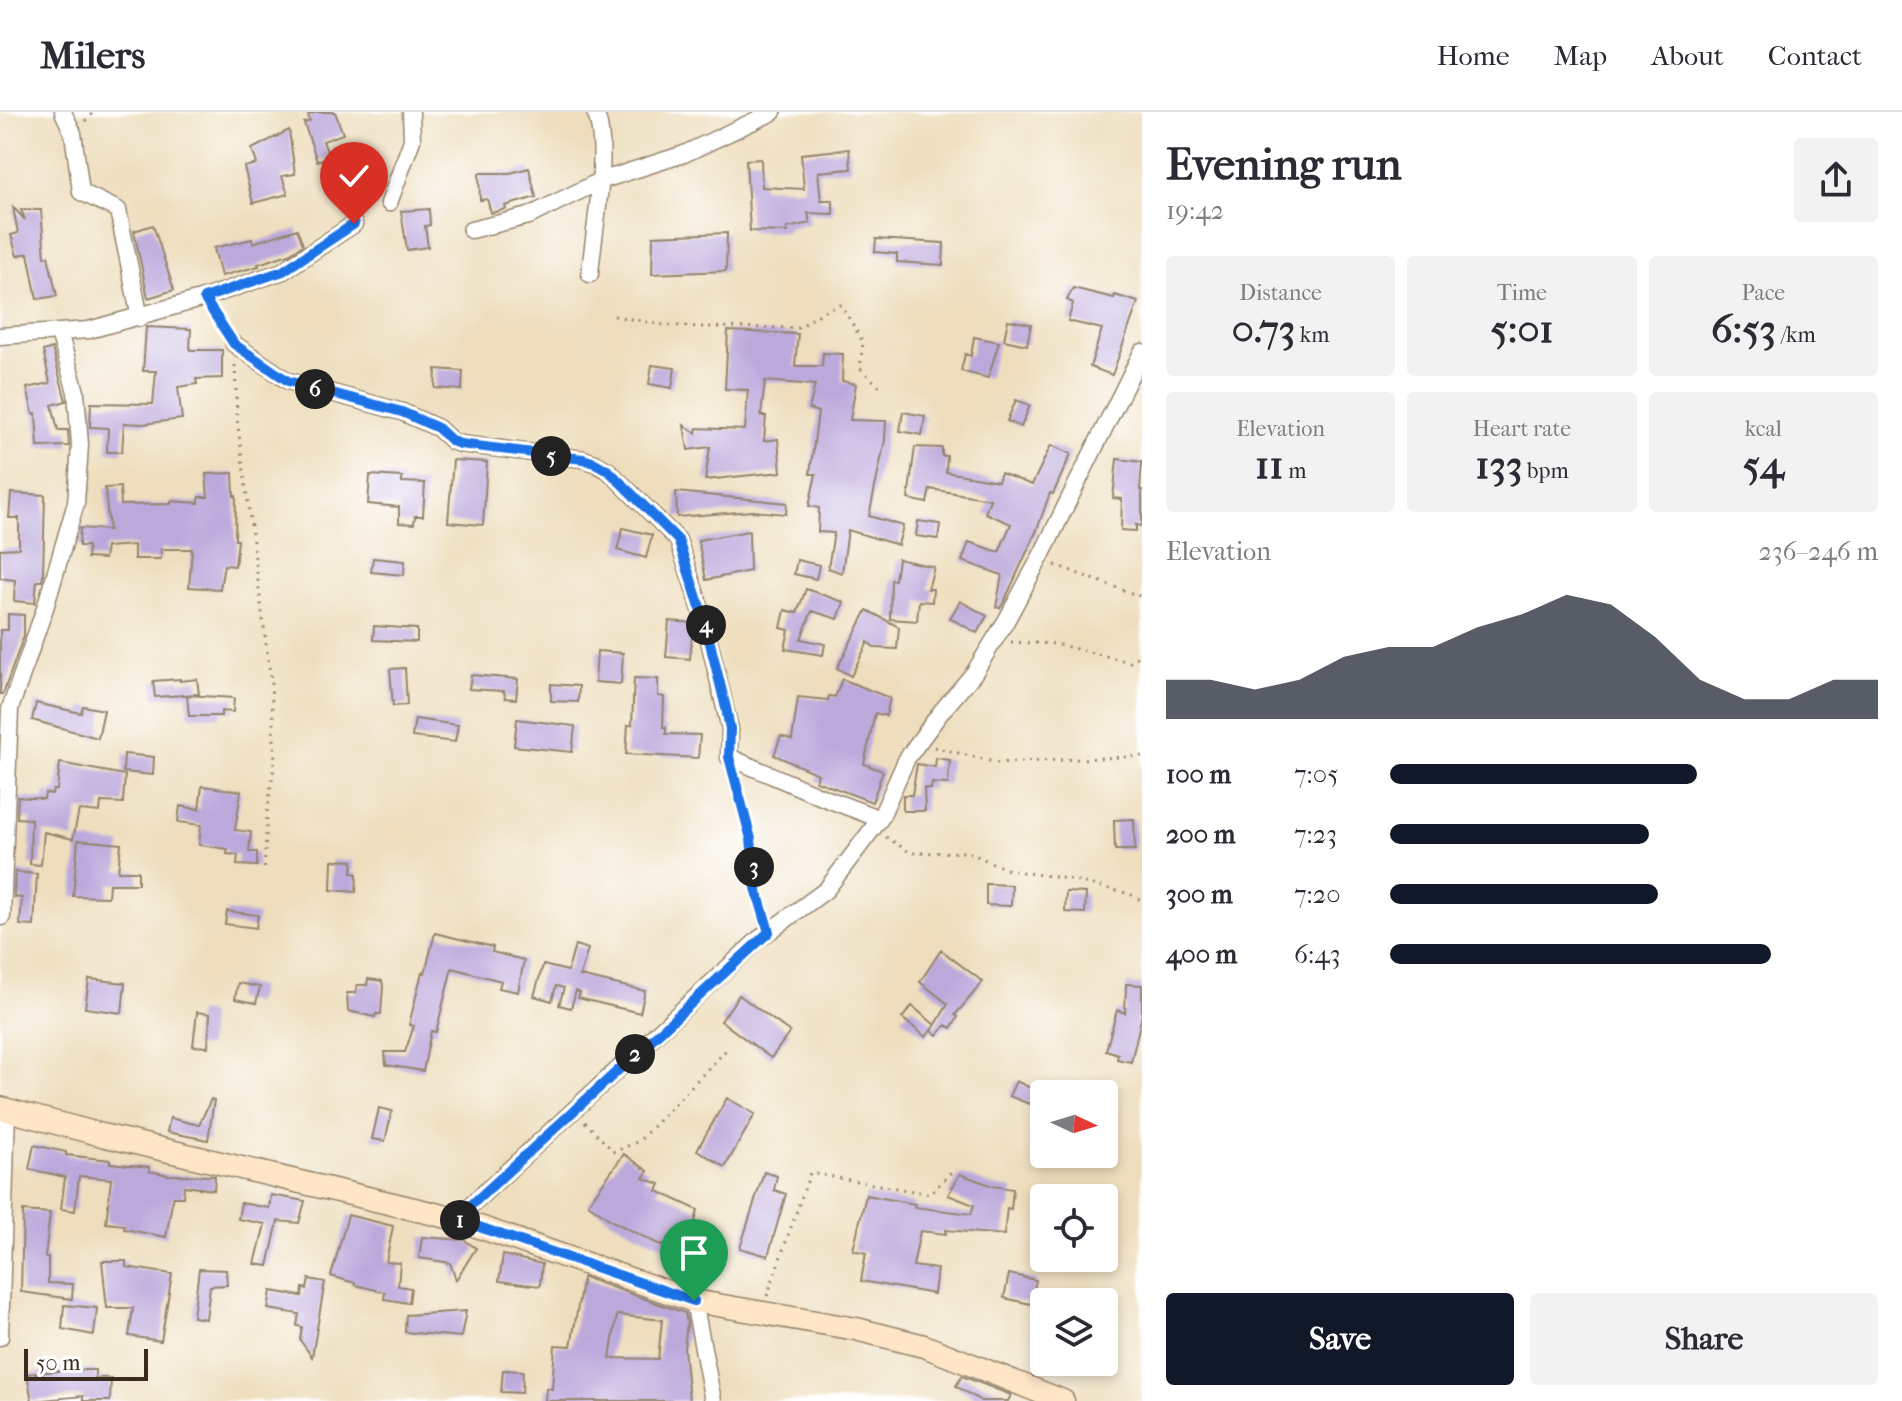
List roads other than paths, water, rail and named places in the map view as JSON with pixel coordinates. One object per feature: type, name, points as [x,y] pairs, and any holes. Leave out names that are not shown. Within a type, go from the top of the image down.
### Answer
[{"type":"main road","points":[[3,1109],[456,1219],[694,1301],[856,1329],[924,1346],[1063,1401]]},
{"type":"street","points":[[63,112],[73,133],[81,192],[118,210],[140,318]]},
{"type":"street","points":[[389,203],[412,140],[411,112]]},
{"type":"street","points":[[590,274],[600,181],[600,123],[595,112]]},
{"type":"street","points":[[471,230],[529,216],[600,181],[684,154],[773,112]]},
{"type":"street","points":[[0,336],[89,330],[204,298],[283,271],[354,224]]},
{"type":"street","points":[[2,917],[10,709],[45,608],[76,503],[80,445],[76,392],[59,332]]},
{"type":"street","points":[[234,344],[288,381],[402,412],[438,428],[460,444],[583,459],[609,471],[678,540],[712,649],[730,729],[729,757],[876,824]]},
{"type":"street","points":[[456,1219],[769,932],[826,890],[876,824],[907,758],[974,673],[994,641],[1040,558],[1142,352]]},
{"type":"street","points":[[0,1337],[3,1109]]},
{"type":"street","points":[[694,1301],[713,1401]]}]
